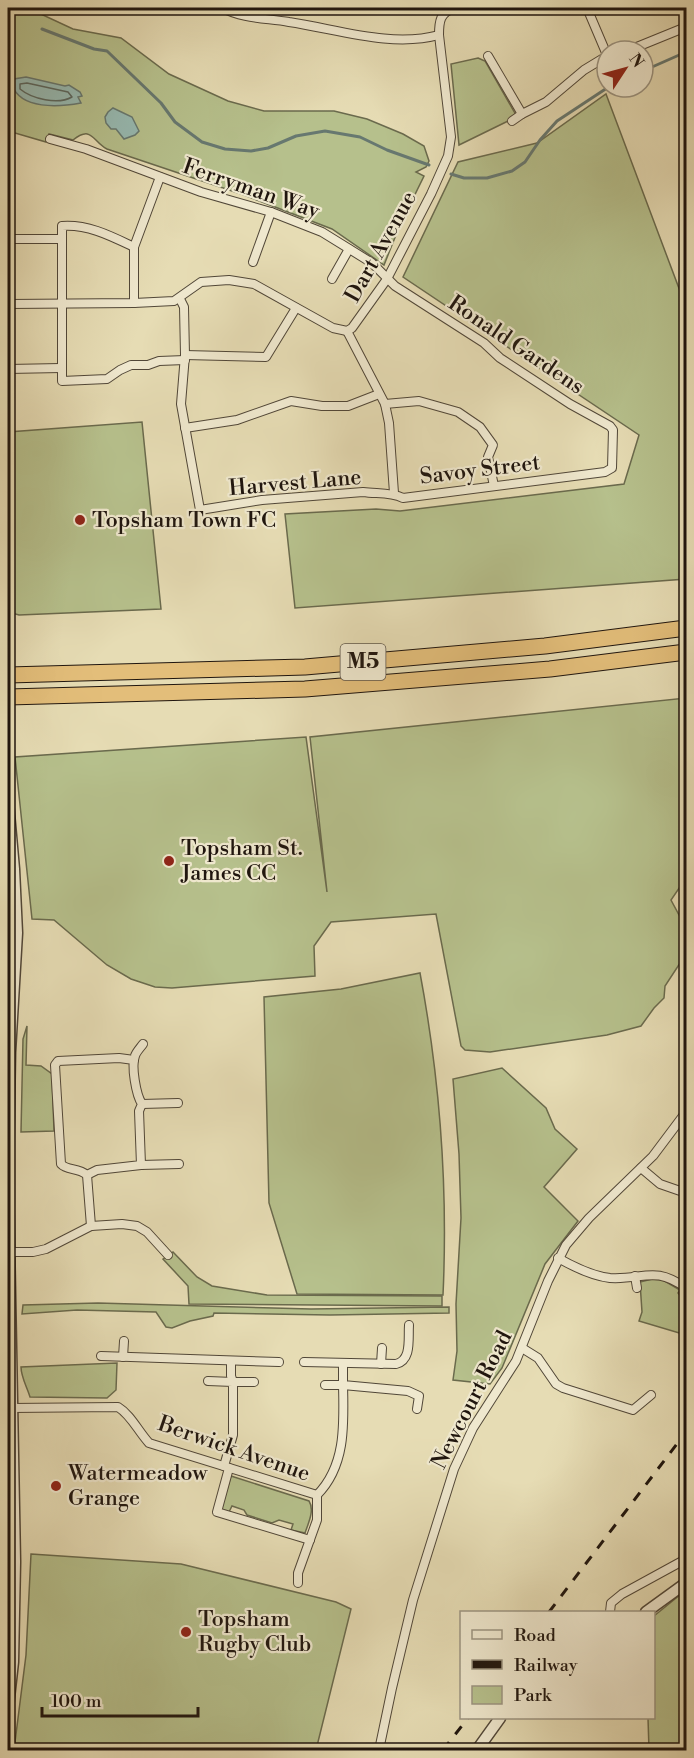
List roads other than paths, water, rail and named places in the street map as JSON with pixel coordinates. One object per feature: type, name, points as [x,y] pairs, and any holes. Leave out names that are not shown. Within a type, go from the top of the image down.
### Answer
[{"type":"highway","name":"M5","points":[[8,675],[305,667],[545,646],[687,628]]},
{"type":"highway","name":"M5","points":[[8,698],[305,689],[550,669],[687,652]]},
{"type":"street","points":[[223,8],[237,15],[317,26],[364,37],[424,39],[439,35]]},
{"type":"street","name":"Dart Avenue","points":[[180,299],[189,289],[201,282],[229,280],[254,284],[333,328],[347,331],[358,322],[387,279],[448,156],[451,137],[439,19],[445,12],[454,8]]},
{"type":"street","points":[[587,8],[600,39]]},
{"type":"street","points":[[655,40],[687,27]]},
{"type":"street","points":[[488,56],[522,114]]},
{"type":"street","points":[[512,121],[546,102],[595,63]]},
{"type":"street","name":"Ferryman Way","points":[[50,139],[209,195],[271,212],[322,232],[372,263],[387,279]]},
{"type":"street","name":"Ferryman Way","points":[[134,303],[134,247],[160,177]]},
{"type":"street","points":[[253,262],[271,212]]},
{"type":"street","points":[[134,247],[81,225],[62,226],[62,381],[107,379],[131,365],[148,365],[185,357],[266,357],[296,308]]},
{"type":"street","points":[[8,239],[61,239]]},
{"type":"street","points":[[332,279],[349,249]]},
{"type":"street","name":"Ronald Gardens","points":[[387,279],[484,343],[500,358],[550,391],[610,426],[614,430],[612,445]]},
{"type":"street","points":[[8,304],[134,303],[180,299],[184,307],[185,357],[181,404],[185,428],[237,420],[291,401],[322,406],[348,406],[379,394]]},
{"type":"street","name":"Savoy Street","points":[[347,331],[385,404],[389,423],[394,493],[403,498],[608,471],[612,468],[612,445]]},
{"type":"street","points":[[8,369],[61,368]]},
{"type":"street","points":[[385,404],[419,401],[458,412],[480,427],[493,445],[488,457],[494,486]]},
{"type":"street","name":"Harvest Lane","points":[[185,428],[200,510],[262,500],[363,492],[394,493]]},
{"type":"street","points":[[8,802],[17,933],[8,1072],[8,1167]]},
{"type":"street","points":[[142,1104],[137,1096],[134,1060],[135,1054],[143,1044]]},
{"type":"street","points":[[91,1226],[87,1175],[81,1170],[64,1168],[61,1164],[55,1065],[58,1061],[119,1058],[134,1060]]},
{"type":"street","points":[[142,1104],[178,1103]]},
{"type":"street","points":[[141,1166],[139,1111],[142,1104]]},
{"type":"street","name":"Newcourt Road","points":[[379,1750],[413,1600],[454,1469],[473,1428],[512,1368],[522,1348],[535,1310],[558,1258],[577,1231],[641,1168],[687,1112]]},
{"type":"street","points":[[87,1175],[97,1170],[179,1164]]},
{"type":"street","points":[[641,1168],[660,1184],[687,1193]]},
{"type":"street","points":[[8,1185],[10,1482],[15,1562],[8,1707]]},
{"type":"street","points":[[8,1252],[46,1248],[91,1226],[122,1224],[137,1226],[147,1232],[168,1255]]},
{"type":"street","points":[[558,1258],[594,1275],[611,1278],[662,1275],[672,1278],[687,1288]]},
{"type":"street","points":[[635,1276],[637,1288]]},
{"type":"street","points":[[304,1362],[396,1364],[406,1359],[409,1325]]},
{"type":"street","points":[[123,1356],[124,1341]]},
{"type":"street","points":[[381,1364],[382,1348]]},
{"type":"street","points":[[522,1348],[538,1358],[556,1384],[563,1388],[631,1410],[636,1409],[651,1395]]},
{"type":"street","points":[[101,1356],[279,1362]]},
{"type":"street","points":[[231,1361],[231,1376],[234,1382],[233,1435],[217,1512],[310,1540]]},
{"type":"street","points":[[298,1583],[298,1573],[317,1520],[317,1496],[337,1464],[342,1440],[343,1363]]},
{"type":"street","points":[[208,1381],[254,1382]]},
{"type":"street","points":[[324,1385],[408,1391],[419,1396],[417,1409]]},
{"type":"street","name":"Berwick Avenue","points":[[11,1408],[118,1407],[126,1412],[138,1432],[149,1443],[317,1496]]},
{"type":"street","points":[[610,1611],[612,1603],[622,1594],[687,1559]]},
{"type":"street","points":[[647,1611],[687,1583]]},
{"type":"street","points":[[477,1750],[499,1719]]},
{"type":"water","points":[[26,77],[69,85],[80,92],[82,96],[78,97],[81,103],[52,106],[23,99],[12,85],[14,79]]},
{"type":"water","points":[[113,108],[132,117],[139,131],[135,135],[124,139],[116,129],[111,129],[106,123],[105,117]]},
{"type":"waterway","points":[[42,29],[94,49],[107,51],[161,103],[175,122],[202,142],[225,149],[251,151],[268,148],[296,136],[325,131],[360,137],[387,150],[429,165]]},
{"type":"waterway","points":[[655,66],[686,52]]},
{"type":"waterway","points":[[451,174],[464,178],[487,178],[512,171],[525,162],[557,121],[595,96]]},
{"type":"railway","points":[[550,1611],[686,1432]]},
{"type":"railway","points":[[443,1750],[467,1719]]},
{"type":"place","name":"Topsham Town FC","points":[[80,520]]},
{"type":"place","name":"Topsham St. James CC","points":[[169,861]]},
{"type":"place","name":"Watermeadow Grange","points":[[56,1486]]},
{"type":"place","name":"Topsham Rugby Club","points":[[186,1632]]}]
